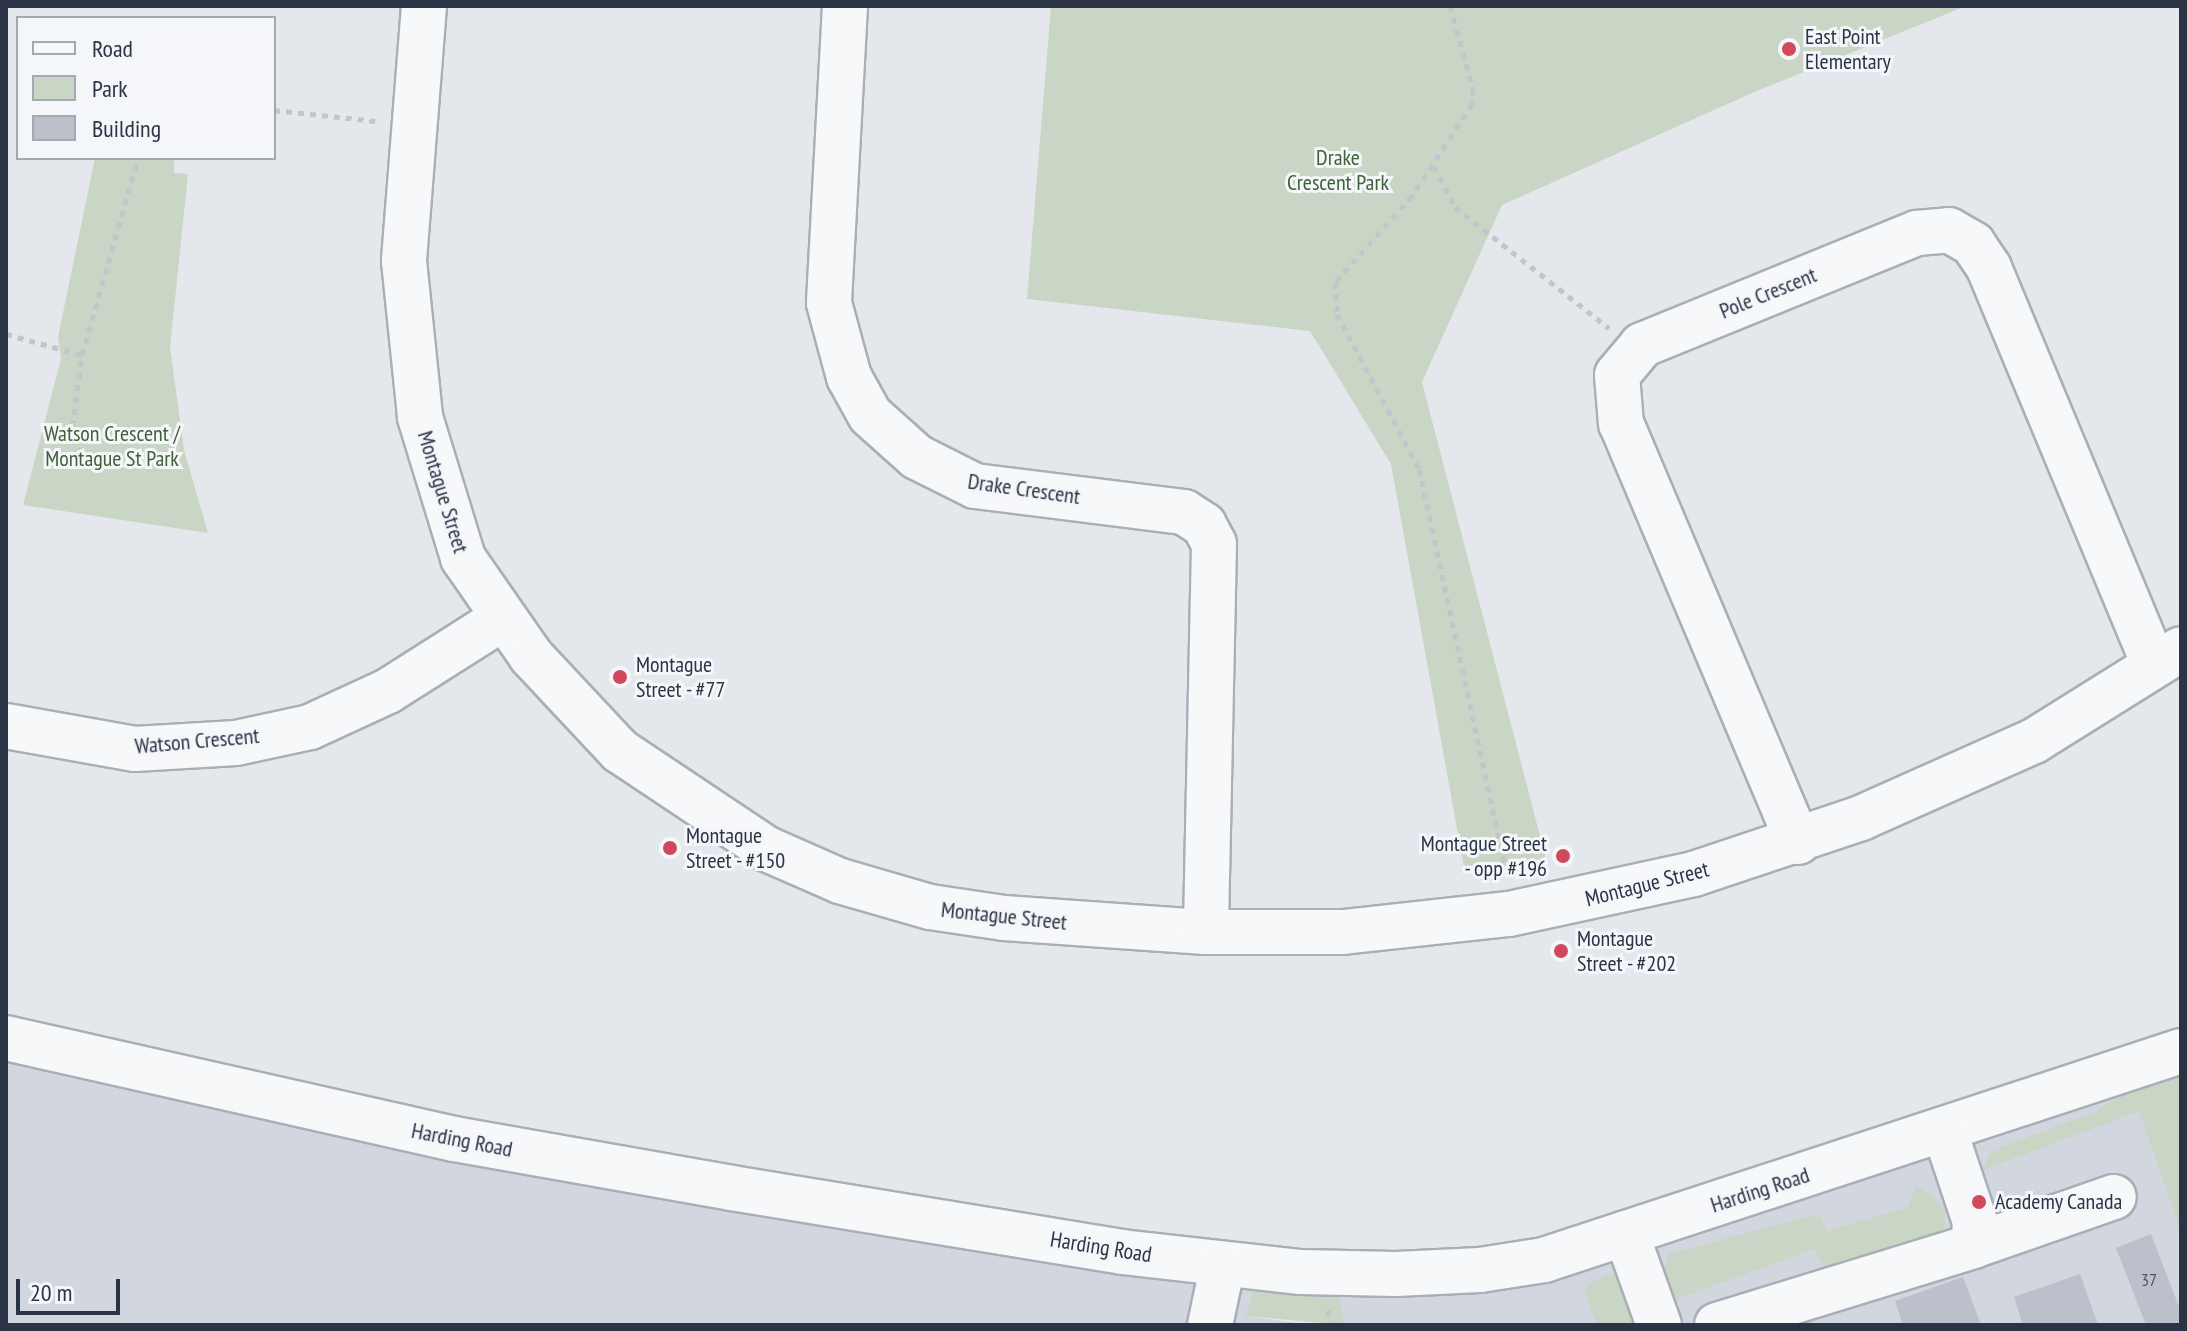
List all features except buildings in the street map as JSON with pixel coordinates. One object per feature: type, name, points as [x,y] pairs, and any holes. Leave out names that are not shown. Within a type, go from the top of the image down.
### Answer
[{"type":"street","name":"Montague Street","points":[[424,6],[404,261],[420,417],[463,558],[531,656],[620,751],[767,849],[840,881],[930,907],[1004,918],[1206,932],[1343,932],[1509,914],[1694,874],[1798,842],[1927,792],[2021,747],[2168,657]]},
{"type":"street","name":"Drake Crescent","points":[[845,6],[829,303],[844,365],[870,415],[917,457],[975,486],[1184,512],[1204,525],[1214,544],[1206,932]]},
{"type":"street","name":"Pole Crescent","points":[[1798,842],[1621,424],[1617,375],[1642,345],[1917,233],[1949,230],[1973,244],[1989,268],[2168,657]]},
{"type":"street","name":"Watson Crescent","points":[[6,726],[135,749],[266,737],[310,727],[388,691],[503,618]]},
{"type":"street","name":"Harding Road","points":[[6,1038],[454,1139],[1122,1252],[1301,1272],[1480,1270],[1544,1260],[2181,1051]]},
{"type":"street","points":[[1944,1129],[1975,1222],[1973,1246]]},
{"type":"street","points":[[1717,1325],[1973,1246],[2114,1197]]},
{"type":"street","points":[[1626,1233],[1659,1325]]},
{"type":"street","points":[[1210,1325],[1223,1264]]},
{"type":"path","points":[[1450,6],[1473,89],[1472,104],[1434,165],[1335,282],[1337,314],[1419,469],[1506,872]]},
{"type":"path","points":[[276,110],[380,121]]},
{"type":"path","points":[[80,454],[71,438],[82,355],[137,160]]},
{"type":"path","points":[[1434,165],[1455,207],[1610,329]]},
{"type":"path","points":[[6,334],[82,355]]},
{"type":"shaded area","points":[[6,1038],[1254,1287],[1247,1316],[1313,1325],[6,1325]]},
{"type":"shaded area","name":"Academy Canada","points":[[2181,1072],[2181,1325],[1345,1325],[1339,1297],[1449,1293],[1574,1267],[1869,1177]]},
{"type":"green space","name":"Drake Crescent Park","points":[[1051,6],[1966,6],[1752,93],[1502,205],[1422,382],[1546,859],[1465,873],[1391,464],[1310,331],[1027,299]]},
{"type":"green space","name":"Watson Crescent / Montague St Park","points":[[95,160],[174,160],[174,173],[188,174],[170,347],[184,450],[208,533],[23,505],[61,359],[58,337]]},
{"type":"green space","points":[[2181,1075],[2181,1232],[2139,1111],[1981,1171],[1992,1151],[2094,1112],[2132,1089]]},
{"type":"green space","points":[[1916,1186],[1930,1193],[1946,1212],[1943,1238],[1832,1267],[1822,1265],[1814,1249],[1666,1303],[1662,1271],[1669,1254],[1810,1216],[1819,1215],[1827,1231],[1908,1207]]},
{"type":"green space","points":[[1617,1272],[1637,1312],[1632,1325],[1597,1325],[1585,1294],[1587,1284]]},
{"type":"green space","points":[[1254,1287],[1339,1297],[1345,1325],[1246,1316]]},
{"type":"place","name":"East Point Elementary","points":[[1789,49]]},
{"type":"place","name":"Montague Street - #77","points":[[620,677]]},
{"type":"place","name":"Montague Street - #150","points":[[670,848]]},
{"type":"place","name":"Montague Street - opp #196","points":[[1563,856]]},
{"type":"place","name":"Montague Street - #202","points":[[1561,951]]},
{"type":"place","name":"Academy Canada","points":[[1979,1202]]}]
